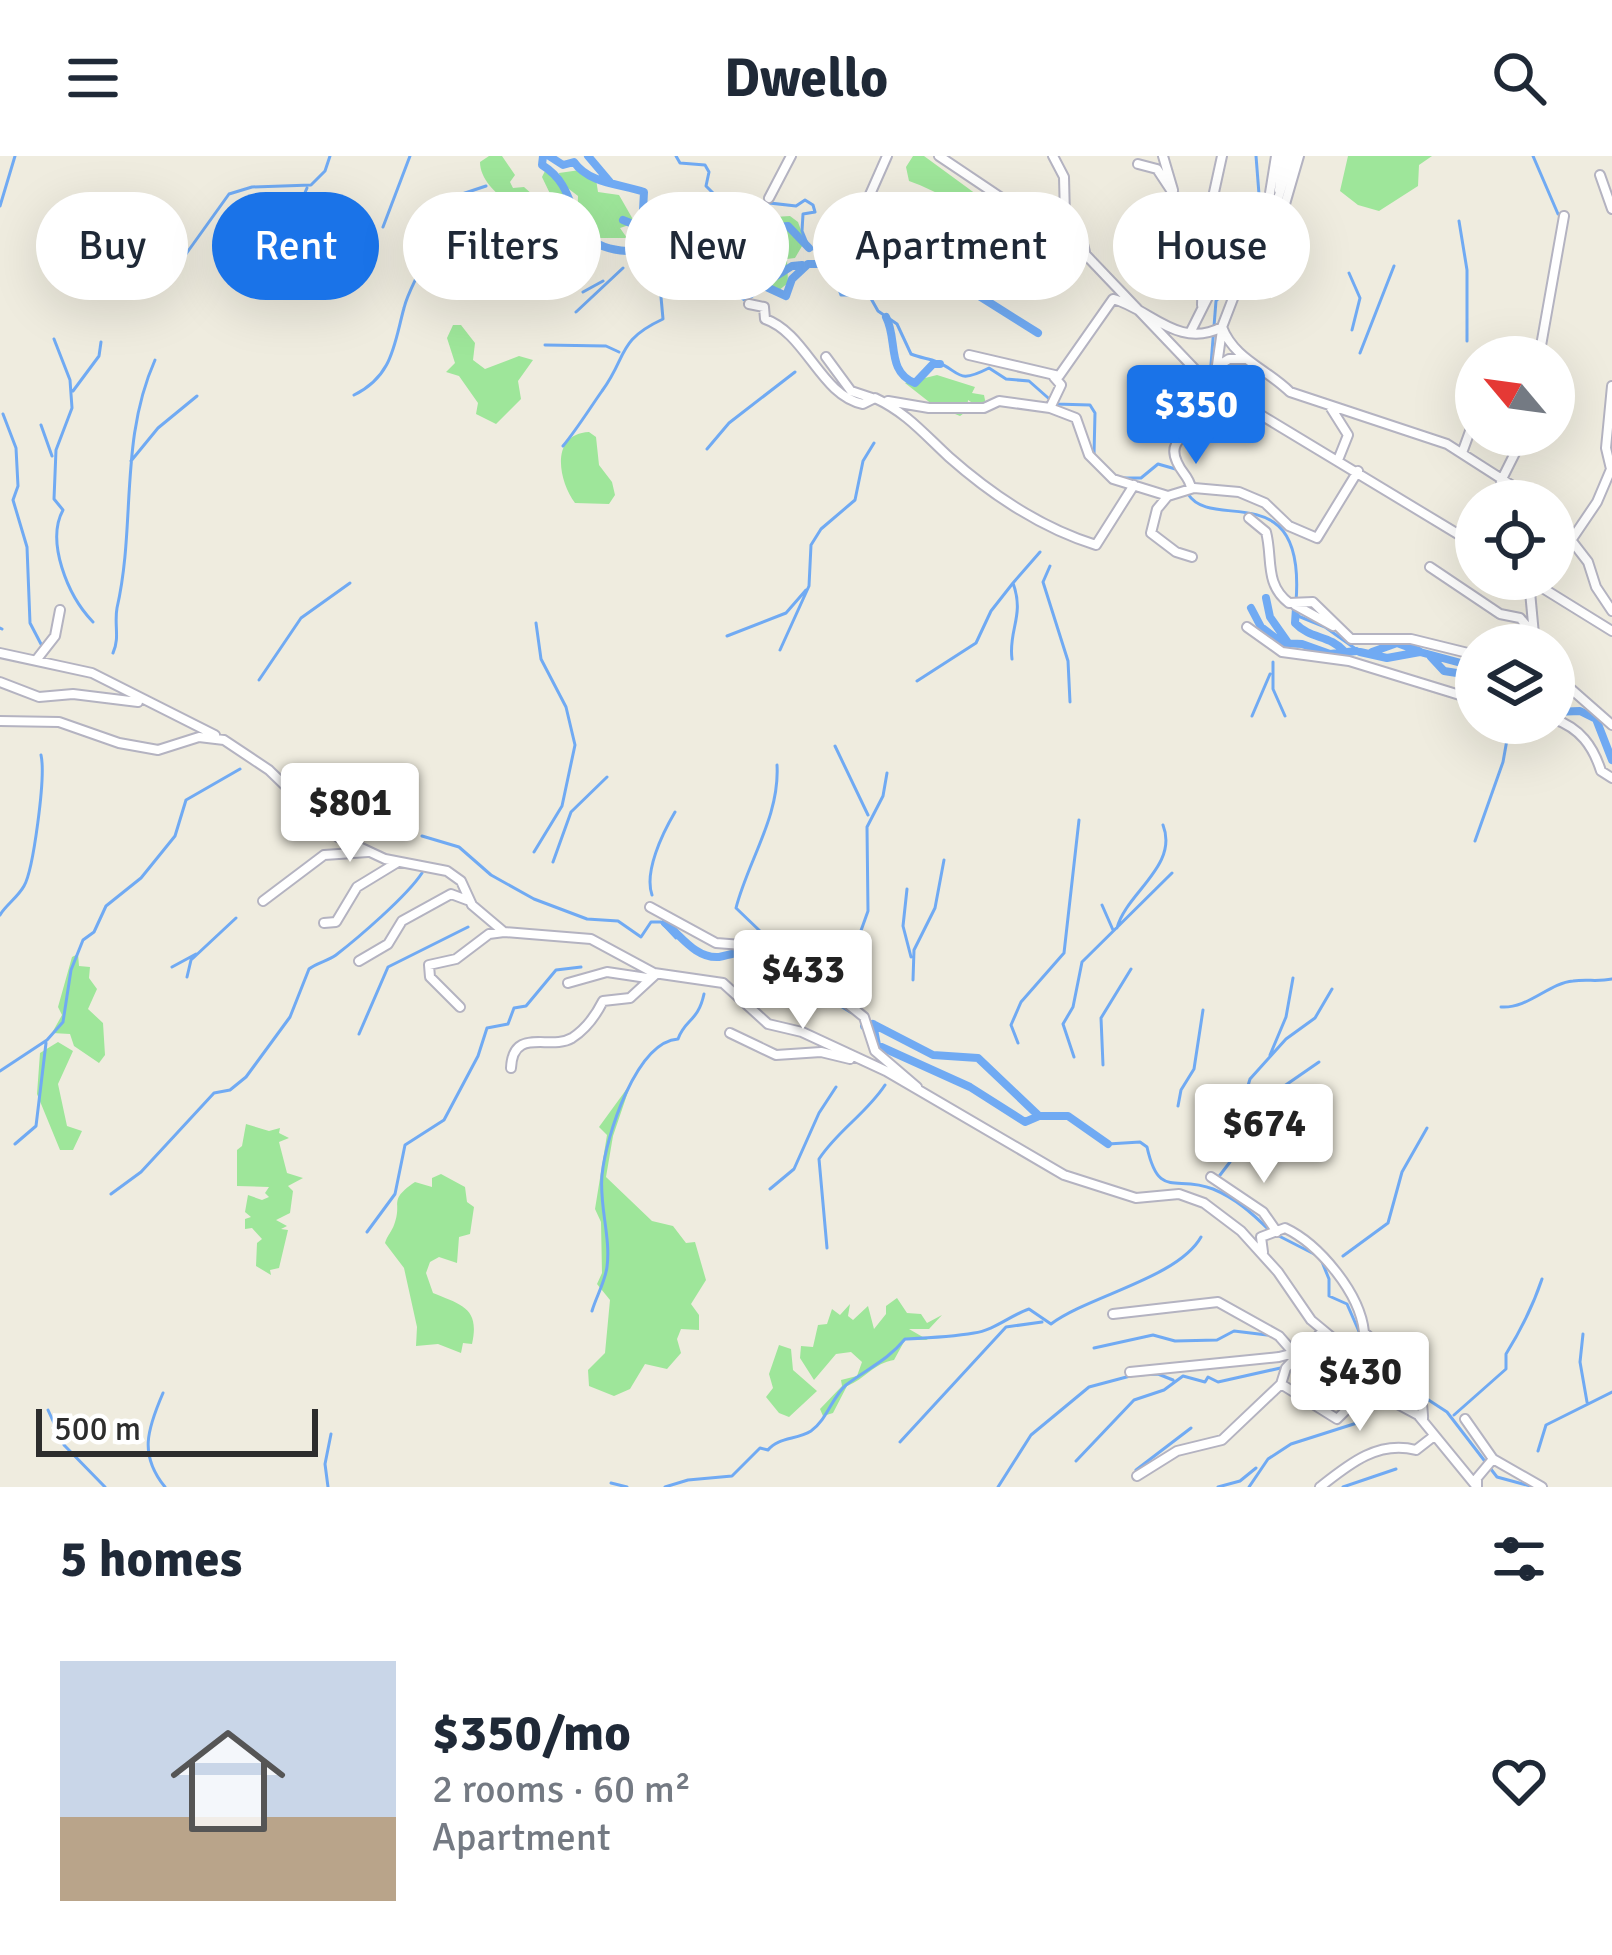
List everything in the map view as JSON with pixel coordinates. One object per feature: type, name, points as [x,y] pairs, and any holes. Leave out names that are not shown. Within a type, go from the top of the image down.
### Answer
[{"type":"street","points":[[772,192],[791,156]]},
{"type":"street","points":[[871,192],[886,156]]},
{"type":"street","points":[[939,156],[993,192]]},
{"type":"street","points":[[1053,156],[1064,177],[1064,192]]},
{"type":"street","points":[[1163,156],[1174,192]]},
{"type":"street","points":[[1215,192],[1222,156]]},
{"type":"street","points":[[1280,192],[1287,156]]},
{"type":"street","points":[[1284,192],[1287,156]]},
{"type":"street","points":[[1276,192],[1287,156]]},
{"type":"street","points":[[1144,162],[1171,192]]},
{"type":"street","points":[[1600,175],[1612,209]]},
{"type":"street","points":[[1543,336],[1564,216]]},
{"type":"street","points":[[1089,258],[1113,280]]},
{"type":"street","points":[[1054,377],[1113,299]]},
{"type":"street","points":[[1122,300],[1150,318],[1190,333],[1222,328]]},
{"type":"street","points":[[1133,300],[1218,388],[1455,532]]},
{"type":"street","points":[[1202,300],[1202,305]]},
{"type":"street","points":[[1190,333],[1205,300]]},
{"type":"street","points":[[1191,490],[1191,481],[1176,461],[1176,446],[1184,434],[1222,419],[1216,368],[1222,328],[1233,300]]},
{"type":"street","points":[[749,304],[764,307],[765,319],[807,351],[848,399],[929,408],[984,408],[998,401],[1050,408],[1076,418],[1086,449],[1099,469],[1168,496],[1191,490],[1239,492],[1265,503],[1289,526],[1317,538],[1358,471]]},
{"type":"street","points":[[1222,328],[1227,342],[1276,376],[1290,392],[1406,428],[1455,450]]},
{"type":"street","points":[[969,356],[996,358],[1054,377],[1060,385],[1050,408]]},
{"type":"street","points":[[826,357],[851,391],[910,416],[949,456],[1019,510],[1091,544],[1100,542],[1133,485]]},
{"type":"street","points":[[1216,368],[1229,359],[1246,359]]},
{"type":"street","points":[[1575,536],[1610,472],[1606,448],[1612,386]]},
{"type":"street","points":[[1330,408],[1348,435],[1338,460]]},
{"type":"street","points":[[1466,456],[1500,480]]},
{"type":"street","points":[[1168,496],[1157,509],[1151,533],[1176,552],[1192,556]]},
{"type":"street","points":[[1249,518],[1269,539],[1267,559],[1278,594],[1294,605],[1303,599],[1312,602],[1334,627],[1358,640],[1412,639],[1455,650]]},
{"type":"street","points":[[1575,544],[1612,611]]},
{"type":"street","points":[[1430,567],[1500,614],[1515,616],[1521,624]]},
{"type":"street","points":[[1515,616],[1527,600]]},
{"type":"street","points":[[1562,600],[1612,631]]},
{"type":"street","points":[[35,660],[56,636],[60,610]]},
{"type":"street","points":[[1247,627],[1282,652],[1349,661],[1455,694]]},
{"type":"street","points":[[0,653],[92,674],[224,740],[269,770],[338,837],[400,862],[447,871],[461,881],[472,905]]},
{"type":"street","points":[[0,682],[48,698],[73,694],[152,704]]},
{"type":"street","points":[[1575,692],[1612,725]]},
{"type":"street","points":[[0,721],[59,722],[158,750],[199,737],[224,740]]},
{"type":"street","points":[[1575,730],[1594,752],[1600,771],[1612,778]]},
{"type":"street","points":[[263,901],[324,855],[369,852]]},
{"type":"street","points":[[323,923],[336,922],[357,887],[400,862]]},
{"type":"street","points":[[359,961],[388,944],[402,920],[451,894],[458,894],[504,932]]},
{"type":"street","points":[[650,907],[716,943],[742,945],[797,963],[864,1016],[875,1051],[926,1098]]},
{"type":"street","points":[[460,1007],[430,977],[429,965],[455,959],[489,934],[591,939],[653,976]]},
{"type":"street","points":[[568,983],[608,972],[723,982],[768,1024],[802,1032],[869,1063],[1064,1174],[1136,1198],[1179,1194],[1204,1203],[1223,1214],[1271,1264],[1353,1364],[1376,1381],[1390,1400],[1422,1420],[1477,1487],[1479,1475],[1493,1459]]},
{"type":"street","points":[[511,1067],[512,1054],[521,1045],[568,1040],[592,1022],[603,1001],[630,998],[653,976]]},
{"type":"street","points":[[730,1033],[776,1054],[821,1052],[869,1063]]},
{"type":"street","points":[[1211,1177],[1263,1212],[1276,1232]]},
{"type":"street","points":[[1271,1264],[1258,1240],[1289,1229],[1325,1253],[1361,1316],[1364,1332],[1387,1350],[1417,1387],[1422,1420]]},
{"type":"street","points":[[1113,1314],[1218,1302],[1280,1336],[1299,1352]]},
{"type":"street","points":[[1137,1476],[1177,1451],[1222,1440],[1281,1384],[1286,1368],[1323,1331]]},
{"type":"street","points":[[1130,1372],[1228,1366],[1299,1352]]},
{"type":"street","points":[[1281,1384],[1337,1419],[1376,1381]]},
{"type":"street","points":[[1465,1419],[1493,1459],[1542,1487]]},
{"type":"street","points":[[1321,1487],[1363,1456],[1391,1446],[1416,1450],[1434,1436]]},
{"type":"green space","points":[[502,156],[515,175],[510,182],[513,188],[530,192],[496,192],[480,162]]},
{"type":"green space","points":[[913,156],[924,156],[973,192],[934,192],[909,181],[906,167]]},
{"type":"green space","points":[[1348,156],[1432,156],[1419,165],[1418,186],[1379,211],[1358,205],[1340,191]]},
{"type":"green space","points":[[546,169],[561,181],[559,173],[580,170],[596,179],[598,192],[573,192],[565,186],[566,192],[549,192],[542,177]]},
{"type":"green space","points":[[601,192],[619,195],[625,206],[625,226],[620,228],[625,238],[601,238]]},
{"type":"green space","points":[[789,216],[798,222],[805,241],[795,258],[789,259]]},
{"type":"green space","points":[[453,325],[461,325],[475,343],[473,360],[485,369],[519,356],[533,360],[518,381],[521,399],[496,424],[476,414],[478,403],[459,376],[446,372],[455,363],[447,338]]},
{"type":"green space","points":[[937,375],[975,387],[972,393],[984,395],[986,405],[980,408],[968,400],[967,411],[960,416],[933,405],[905,383]]},
{"type":"green space","points":[[589,432],[596,437],[599,465],[612,482],[615,495],[609,504],[575,503],[565,482],[563,449],[577,435]]},
{"type":"green space","points":[[78,954],[79,966],[90,967],[89,978],[97,989],[88,1009],[103,1023],[105,1055],[99,1063],[74,1046],[70,1034],[52,1033],[62,1015],[58,1007],[72,957]]},
{"type":"green space","points":[[58,1042],[73,1051],[58,1084],[67,1126],[82,1131],[73,1150],[60,1150],[37,1094],[40,1053]]},
{"type":"green space","points":[[631,1083],[613,1136],[606,1177],[652,1221],[673,1226],[686,1243],[695,1242],[706,1280],[691,1304],[699,1315],[699,1330],[681,1329],[677,1339],[681,1353],[667,1369],[645,1364],[630,1389],[614,1396],[589,1386],[588,1370],[605,1353],[610,1300],[597,1284],[602,1273],[601,1222],[595,1209],[607,1135],[599,1127]]},
{"type":"green space","points":[[246,1124],[269,1131],[280,1128],[279,1133],[289,1138],[279,1142],[287,1173],[303,1178],[288,1186],[293,1191],[290,1213],[276,1220],[287,1226],[281,1229],[288,1230],[279,1268],[270,1270],[271,1275],[256,1266],[257,1243],[262,1239],[252,1228],[245,1229],[245,1219],[251,1217],[245,1212],[248,1195],[262,1200],[269,1197],[265,1193],[269,1187],[237,1186],[237,1150]]},
{"type":"green space","points":[[441,1174],[465,1187],[467,1202],[474,1207],[470,1234],[459,1237],[457,1263],[439,1257],[430,1262],[426,1273],[433,1293],[471,1315],[472,1344],[463,1343],[461,1353],[438,1344],[416,1346],[417,1327],[404,1268],[385,1243],[401,1194],[415,1182],[432,1187],[432,1178]]},
{"type":"green space","points":[[897,1298],[907,1313],[921,1314],[927,1323],[942,1315],[929,1329],[909,1329],[928,1340],[905,1340],[894,1360],[847,1386],[833,1413],[823,1416],[820,1409],[842,1386],[841,1380],[857,1376],[862,1362],[851,1352],[836,1354],[814,1380],[800,1358],[801,1346],[813,1347],[818,1325],[827,1324],[832,1309],[840,1315],[850,1304],[848,1316],[853,1320],[868,1306],[874,1329],[886,1314],[886,1306]]},
{"type":"green space","points":[[779,1345],[791,1349],[793,1370],[817,1391],[789,1417],[766,1397],[773,1388],[769,1374]]},
{"type":"waterway","points":[[0,206],[15,156]]},
{"type":"waterway","points":[[188,251],[229,194],[252,187],[311,185],[325,171],[330,156]]},
{"type":"waterway","points":[[383,227],[410,156]]},
{"type":"waterway","points":[[543,156],[542,165],[565,189],[582,229],[606,247],[627,251],[645,238],[669,239],[684,262],[710,256],[723,261],[736,291],[746,298],[762,285],[786,296],[792,279],[813,264]]},
{"type":"waterway","points":[[549,156],[563,165],[574,162],[597,179],[644,192]]},
{"type":"waterway","points":[[588,156],[610,182]]},
{"type":"waterway","points":[[676,156],[680,163],[705,165],[709,172],[706,186],[717,197],[796,206],[805,200],[813,205],[815,212],[803,214],[802,231],[809,248],[826,252],[841,295],[869,295],[878,311],[897,324],[911,354],[963,376],[989,368],[1006,379],[1029,381],[1055,404],[1090,405],[1095,413],[1094,455]]},
{"type":"waterway","points":[[1256,156],[1259,192]]},
{"type":"waterway","points":[[1533,156],[1558,214]]},
{"type":"waterway","points":[[354,395],[384,369],[427,247],[436,242],[459,195],[486,186]]},
{"type":"waterway","points":[[305,192],[307,188]]},
{"type":"waterway","points":[[1459,221],[1467,270],[1467,336]]},
{"type":"waterway","points":[[789,227],[809,248]]},
{"type":"waterway","points":[[789,268],[802,265]]},
{"type":"waterway","points":[[1360,353],[1394,266]]},
{"type":"waterway","points":[[576,312],[623,268]]},
{"type":"waterway","points":[[1349,273],[1360,298],[1352,330]]},
{"type":"waterway","points":[[563,446],[630,342],[663,319],[661,300]]},
{"type":"waterway","points":[[986,300],[1038,333]]},
{"type":"waterway","points":[[1210,377],[1217,300]]},
{"type":"waterway","points":[[886,317],[896,363],[906,378],[915,383],[933,364],[940,364]]},
{"type":"waterway","points":[[54,339],[70,380],[72,408],[56,450],[54,499],[63,510],[58,552],[68,583],[93,622]]},
{"type":"waterway","points":[[73,391],[99,356],[101,342]]},
{"type":"waterway","points":[[545,345],[606,346],[619,352]]},
{"type":"waterway","points":[[113,653],[132,452],[155,360]]},
{"type":"waterway","points":[[707,449],[729,423],[795,372]]},
{"type":"waterway","points":[[1201,402],[1207,386]]},
{"type":"waterway","points":[[131,461],[158,428],[197,396]]},
{"type":"waterway","points":[[3,414],[16,448],[18,486],[13,500],[27,547],[30,623],[42,646]]},
{"type":"waterway","points":[[41,425],[52,456]]},
{"type":"waterway","points":[[780,650],[809,586],[811,545],[821,529],[855,500],[863,461],[874,443]]},
{"type":"waterway","points":[[1123,478],[1141,478],[1158,464],[1179,470]]},
{"type":"waterway","points":[[1188,494],[1200,505],[1273,521],[1287,536],[1295,562],[1296,602]]},
{"type":"waterway","points":[[1012,659],[1017,614],[1013,583],[1040,552]]},
{"type":"waterway","points":[[1050,566],[1043,582],[1068,661],[1070,702]]},
{"type":"waterway","points":[[259,680],[301,618],[350,583]]},
{"type":"waterway","points":[[917,681],[976,643],[991,611],[1013,583]]},
{"type":"waterway","points":[[727,636],[786,613],[806,590]]},
{"type":"waterway","points":[[1266,598],[1270,617],[1289,644]]},
{"type":"waterway","points":[[1251,608],[1261,627],[1282,643],[1330,654],[1356,651]]},
{"type":"waterway","points":[[1296,608],[1295,623],[1345,652]]},
{"type":"waterway","points":[[1296,610],[1298,616],[1325,627],[1360,652]]},
{"type":"waterway","points":[[534,852],[562,806],[575,745],[566,707],[541,659],[536,623]]},
{"type":"waterway","points":[[1372,652],[1397,643],[1419,651]]},
{"type":"waterway","points":[[1360,652],[1387,658],[1420,652],[1455,661]]},
{"type":"waterway","points":[[1431,657],[1444,671],[1455,673]]},
{"type":"waterway","points":[[1273,662],[1273,689],[1285,716]]},
{"type":"waterway","points":[[1252,716],[1270,674]]},
{"type":"waterway","points":[[1575,711],[1596,719],[1612,760]]},
{"type":"waterway","points":[[1475,841],[1506,744]]},
{"type":"waterway","points":[[835,746],[868,815]]},
{"type":"waterway","points":[[0,915],[28,877],[40,802],[41,755]]},
{"type":"waterway","points":[[761,932],[736,908],[769,820],[777,765]]},
{"type":"waterway","points":[[0,1071],[47,1040],[63,1022],[71,970],[83,940],[94,932],[106,906],[141,878],[175,836],[186,800],[240,769]]},
{"type":"waterway","points":[[858,955],[868,911],[867,827],[883,796],[887,773]]},
{"type":"waterway","points":[[553,862],[571,812],[607,777]]},
{"type":"waterway","points":[[652,895],[652,864],[675,812]]},
{"type":"waterway","points":[[1018,1043],[1011,1025],[1021,1002],[1064,953],[1079,820]]},
{"type":"waterway","points":[[1117,928],[1164,853],[1163,825]]},
{"type":"waterway","points":[[422,836],[459,847],[491,875],[534,899],[587,919],[618,921],[641,937],[651,922],[661,922],[676,938]]},
{"type":"waterway","points":[[913,980],[914,950],[935,908],[944,860]]},
{"type":"waterway","points":[[111,1194],[141,1172],[214,1093],[230,1090],[246,1077],[290,1017],[309,969],[357,938],[422,873]]},
{"type":"waterway","points":[[1074,1057],[1063,1024],[1073,1007],[1082,962],[1172,873]]},
{"type":"waterway","points":[[907,889],[903,926],[911,957]]},
{"type":"waterway","points":[[1102,905],[1113,930]]},
{"type":"waterway","points":[[187,977],[191,960],[236,918]]},
{"type":"waterway","points":[[665,923],[702,954],[740,953],[774,978],[793,964],[797,976],[852,1010]]},
{"type":"waterway","points":[[359,1034],[388,967],[468,927]]},
{"type":"waterway","points":[[172,967],[196,954]]},
{"type":"waterway","points":[[367,1232],[395,1194],[405,1145],[444,1120],[478,1056],[487,1028],[508,1024],[514,1008],[526,1006],[556,970],[581,967]]},
{"type":"waterway","points":[[1103,1065],[1101,1018],[1131,969]]},
{"type":"waterway","points":[[1270,1055],[1286,1017],[1293,978]]},
{"type":"waterway","points":[[1501,1007],[1520,1004],[1564,983],[1612,979]]},
{"type":"waterway","points":[[1217,1179],[1230,1162],[1224,1128],[1244,1099],[1250,1079],[1286,1039],[1315,1018],[1332,989]]},
{"type":"waterway","points":[[592,1311],[607,1267],[602,1175],[617,1116],[649,1056],[678,1039],[704,994]]},
{"type":"waterway","points":[[1178,1106],[1194,1069],[1203,1010]]},
{"type":"waterway","points":[[873,1024],[933,1055],[978,1058],[1039,1116],[1068,1116],[1108,1144]]},
{"type":"waterway","points":[[864,1026],[873,1024],[877,1045],[970,1087],[1025,1122],[1039,1116]]},
{"type":"waterway","points":[[15,1144],[36,1126],[46,1043]]},
{"type":"waterway","points":[[1232,1138],[1264,1100],[1319,1062]]},
{"type":"waterway","points":[[827,1248],[819,1159],[885,1085]]},
{"type":"waterway","points":[[770,1189],[794,1169],[836,1087]]},
{"type":"waterway","points":[[1343,1256],[1388,1223],[1402,1172],[1427,1128]]},
{"type":"waterway","points":[[1108,1144],[1140,1142],[1163,1180],[1221,1193],[1269,1230]]},
{"type":"waterway","points":[[1277,1235],[1320,1257],[1329,1279],[1329,1296],[1347,1304],[1361,1336],[1373,1345]]},
{"type":"waterway","points":[[665,1487],[732,1476],[760,1448],[768,1450],[811,1431],[846,1385],[905,1339],[981,1332],[1029,1309],[1051,1324],[1173,1264],[1201,1237]]},
{"type":"waterway","points":[[1454,1415],[1506,1369],[1506,1354],[1542,1279]]},
{"type":"waterway","points":[[900,1442],[1006,1327],[1042,1322]]},
{"type":"waterway","points":[[1094,1348],[1153,1335],[1175,1341],[1217,1340],[1234,1331],[1267,1335]]},
{"type":"waterway","points":[[1583,1334],[1580,1362],[1587,1402]]},
{"type":"waterway","points":[[1385,1355],[1389,1374],[1385,1385]]},
{"type":"waterway","points":[[1076,1461],[1134,1400],[1164,1390],[1183,1376],[1218,1382],[1285,1367]]},
{"type":"waterway","points":[[998,1487],[1031,1435],[1089,1387],[1134,1375],[1158,1374],[1173,1380]]},
{"type":"waterway","points":[[1538,1451],[1546,1425],[1612,1392]]},
{"type":"waterway","points":[[163,1393],[148,1442],[151,1464],[165,1487]]},
{"type":"waterway","points":[[1398,1401],[1415,1394]]},
{"type":"waterway","points":[[1424,1397],[1447,1412],[1497,1477],[1534,1487]]},
{"type":"waterway","points":[[48,1410],[64,1445],[105,1487]]},
{"type":"waterway","points":[[1249,1487],[1268,1459],[1291,1444],[1360,1422]]},
{"type":"waterway","points":[[1136,1470],[1191,1428]]},
{"type":"waterway","points":[[328,1487],[325,1464],[331,1434]]},
{"type":"waterway","points":[[1218,1487],[1240,1481],[1256,1468]]},
{"type":"waterway","points":[[1343,1487],[1396,1469]]},
{"type":"waterway","points":[[611,1483],[627,1487]]}]
